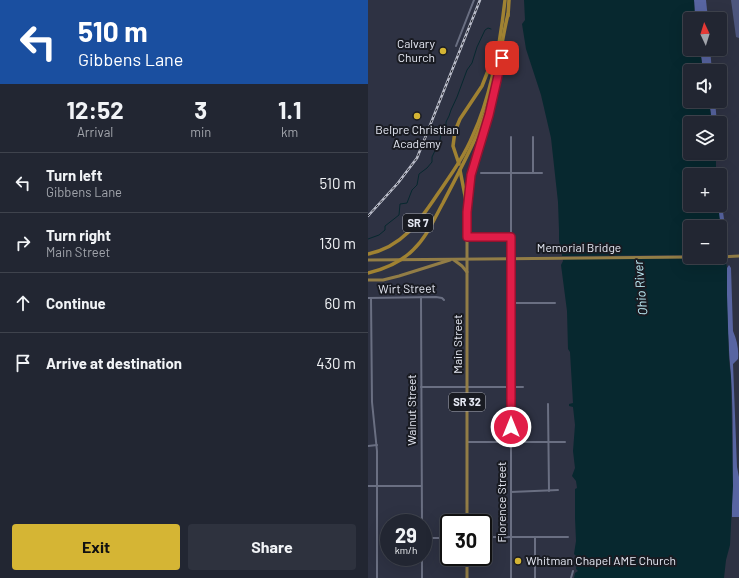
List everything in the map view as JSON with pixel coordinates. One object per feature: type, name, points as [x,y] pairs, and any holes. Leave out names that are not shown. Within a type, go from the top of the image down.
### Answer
[{"type":"highway","name":"SR 7","points":[[368,254],[381,251],[395,244],[412,229],[424,215],[462,157],[476,128],[485,102],[494,69],[505,0]]},
{"type":"highway","name":"SR 7","points":[[368,273],[389,266],[400,260],[414,249],[428,232],[464,164],[478,135],[486,113],[500,58],[510,0]]},
{"type":"highway","points":[[467,212],[471,175],[486,126],[506,42],[508,14]]},
{"type":"highway","points":[[467,212],[464,186],[453,146],[454,137],[460,119],[474,100],[484,80],[499,41]]},
{"type":"main road","name":"Main Street","points":[[467,212],[467,514]]},
{"type":"main road","points":[[727,257],[739,256]]},
{"type":"main road","name":"Memorial Bridge","points":[[452,260],[508,258],[683,257]]},
{"type":"main road","points":[[368,260],[447,258],[462,266],[467,272]]},
{"type":"main road","points":[[368,280],[383,280],[400,276],[452,260]]},
{"type":"main road","points":[[467,566],[467,578]]},
{"type":"street","points":[[456,46],[474,0]]},
{"type":"street","name":"Florence Street","points":[[511,137],[512,578]]},
{"type":"street","points":[[533,137],[533,173]]},
{"type":"street","points":[[481,173],[542,173]]},
{"type":"street","points":[[467,237],[511,237]]},
{"type":"street","name":"Walnut Street","points":[[421,297],[422,514]]},
{"type":"street","name":"Wirt Street","points":[[370,298],[440,297],[444,300]]},
{"type":"street","points":[[370,298],[372,412],[377,445],[377,578]]},
{"type":"street","points":[[511,303],[555,303]]},
{"type":"street","points":[[421,387],[523,386]]},
{"type":"street","points":[[548,404],[549,491]]},
{"type":"street","points":[[468,442],[565,442]]},
{"type":"street","points":[[368,446],[377,445]]},
{"type":"street","points":[[368,486],[422,486]]},
{"type":"street","points":[[511,492],[558,490]]},
{"type":"street","points":[[535,537],[535,578]]},
{"type":"street","points":[[492,538],[568,537]]},
{"type":"street","points":[[422,566],[422,578]]},
{"type":"street","points":[[571,578],[573,571]]},
{"type":"shaded area","points":[[694,0],[706,0],[707,12],[695,12]]},
{"type":"shaded area","points":[[731,0],[739,0],[739,38],[736,37]]},
{"type":"shaded area","points":[[701,56],[711,56],[711,64],[702,64]]},
{"type":"shaded area","points":[[710,108],[716,108],[716,116],[711,116]]},
{"type":"shaded area","points":[[719,212],[723,212],[724,220],[719,220]]},
{"type":"shaded area","points":[[729,265],[731,268],[733,331],[737,341],[738,352],[738,359],[733,364],[737,467],[739,477],[739,517],[732,517],[733,447],[727,295],[727,268]]},
{"type":"water","name":"Ohio River","points":[[524,0],[694,0],[695,12],[683,12],[683,56],[701,56],[702,64],[683,64],[683,108],[710,108],[711,116],[683,116],[683,160],[716,160],[716,168],[683,168],[683,212],[719,212],[720,220],[683,220],[683,264],[726,264],[727,268],[733,486],[730,545],[726,560],[724,578],[574,578],[575,573],[578,571],[576,569],[577,557],[574,554],[576,541],[575,489],[577,488],[576,481],[572,476],[575,468],[573,451],[575,425],[573,407],[569,406],[569,404],[573,403],[570,352],[568,349],[567,311],[561,265],[563,261],[559,241],[558,202],[551,138],[541,95],[526,49],[522,24],[525,20]]},
{"type":"pier","points":[[683,255],[683,258],[561,259],[560,256]]},
{"type":"waterway","points":[[368,239],[379,235],[385,230],[385,226],[399,215],[400,204],[407,203],[412,190],[417,185],[419,174],[432,162],[432,157],[440,140],[441,134],[438,133],[446,126],[446,122],[467,70],[472,63],[477,47],[485,30],[488,28],[491,29]]},
{"type":"railway","points":[[368,216],[398,183],[417,158],[480,0]]},
{"type":"place","name":"Calvary Church","points":[[443,51]]},
{"type":"place","name":"Belpre Christian Academy","points":[[417,116]]},
{"type":"place","name":"Whitman Chapel AME Church","points":[[518,561]]},
{"type":"route","points":[[502,58],[489,115],[471,175],[468,192],[467,237],[511,237],[511,427]]}]
